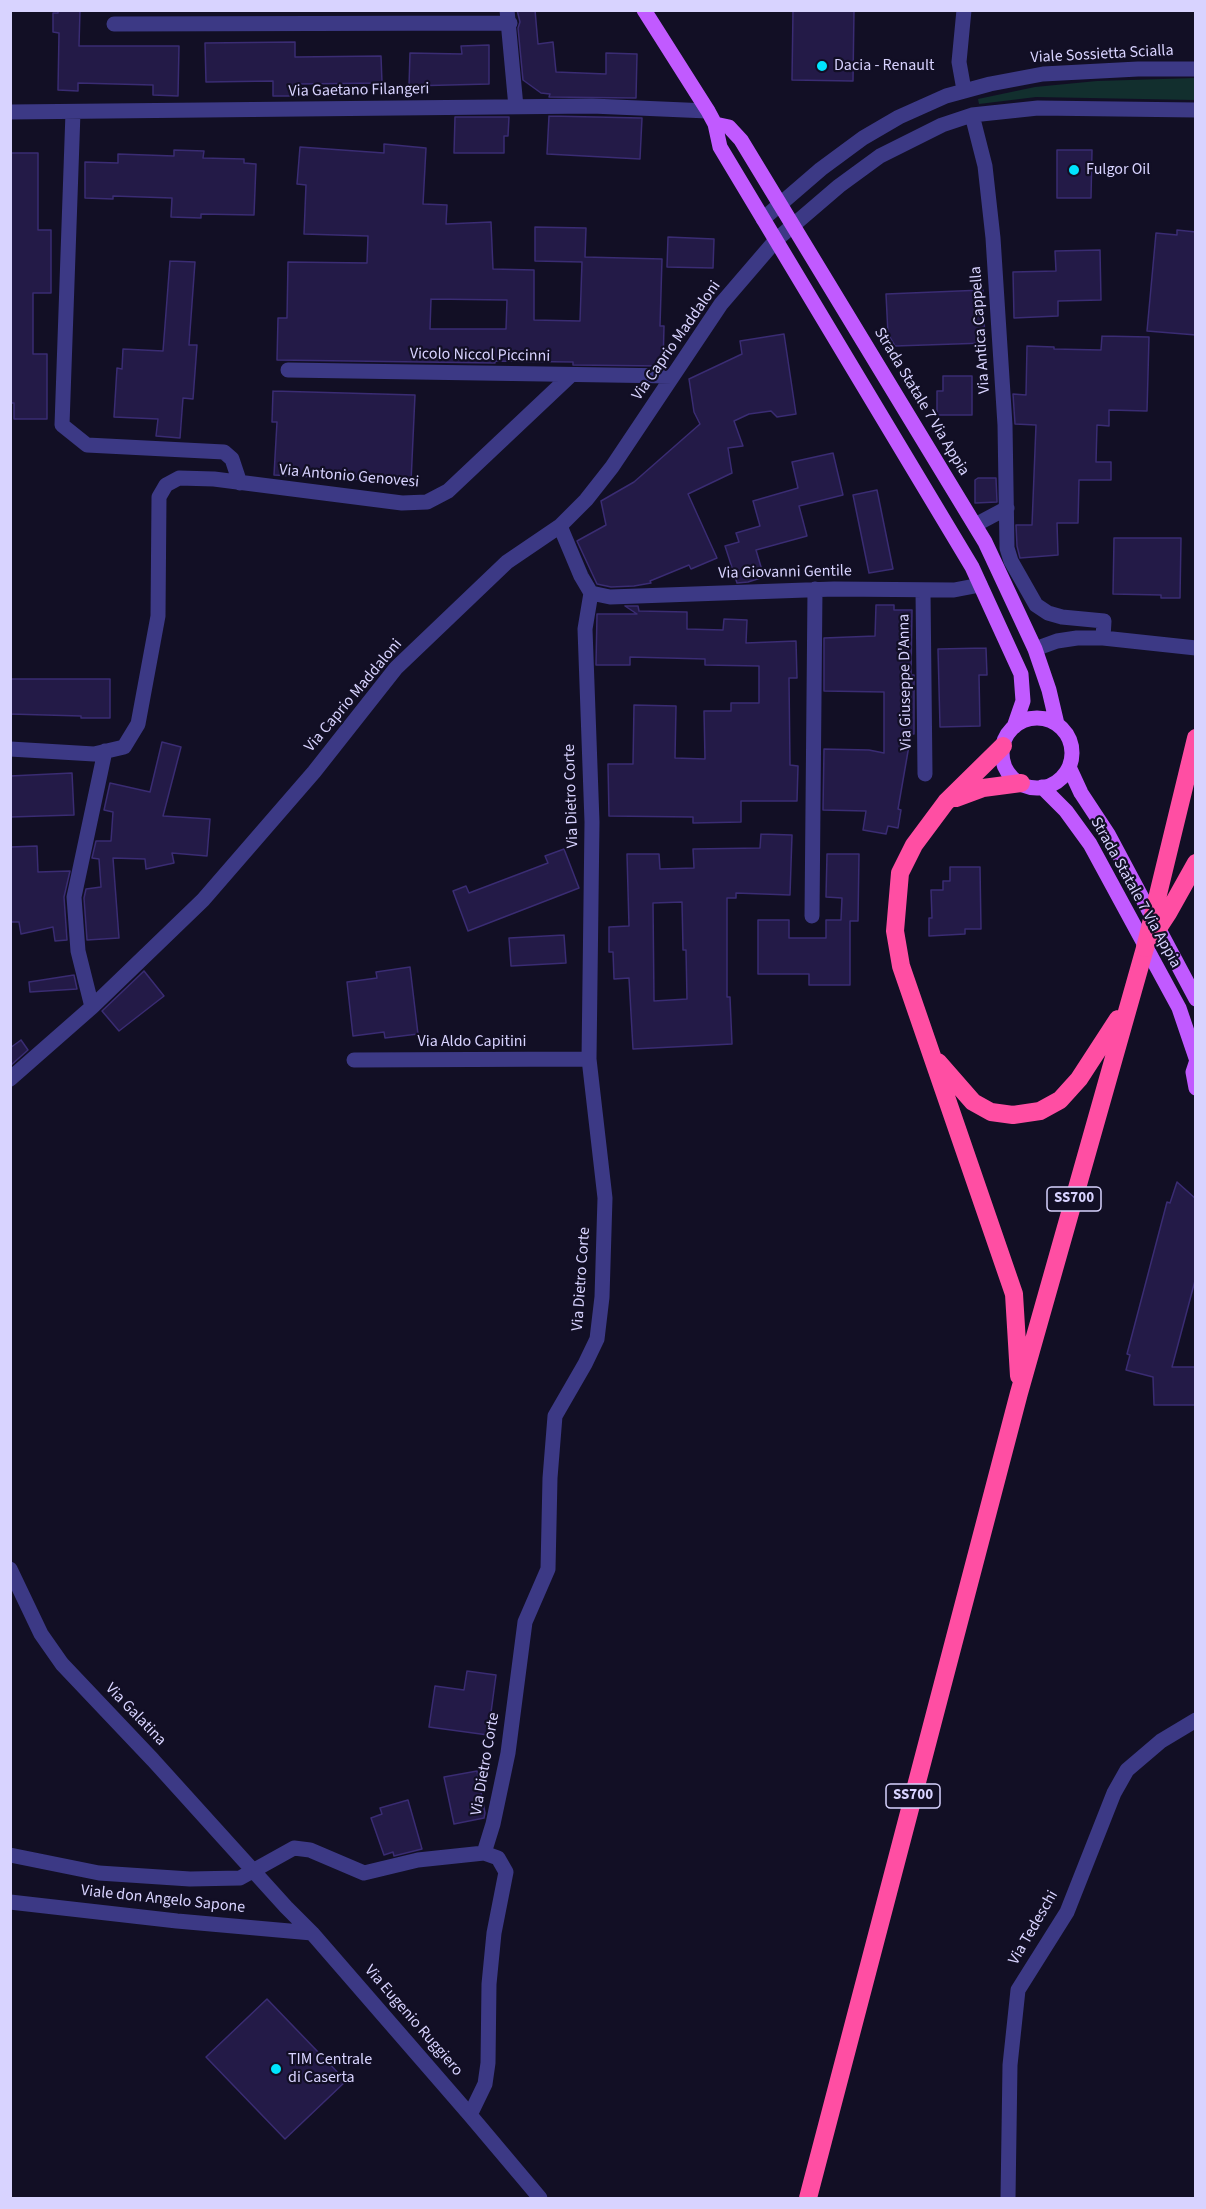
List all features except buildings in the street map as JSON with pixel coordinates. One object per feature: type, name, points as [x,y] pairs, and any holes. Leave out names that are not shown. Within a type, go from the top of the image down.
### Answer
[{"type":"highway","name":"SS700","points":[[808,2199],[1019,1393],[1144,948],[1196,738]]},
{"type":"highway","name":"SS700","points":[[1003,746],[946,802],[928,824],[900,873],[895,931],[901,966],[931,1054],[973,1102],[991,1112],[1013,1115],[1040,1111],[1060,1100],[1079,1079],[1128,1005]]},
{"type":"highway","name":"SS700","points":[[946,802],[983,788],[1021,783]]},
{"type":"highway","name":"SS700","points":[[1144,948],[1168,913],[1196,863]]},
{"type":"highway","points":[[931,1054],[1014,1294],[1019,1393]]},
{"type":"main road","name":"Strada Statale 7 Via Appia","points":[[644,10],[711,118],[720,147],[981,585],[1021,674],[1023,701],[1014,727],[1007,735],[1003,746]]},
{"type":"main road","name":"Strada Statale 7 Via Appia","points":[[711,118],[736,133],[975,525],[1007,586],[1035,649],[1049,690],[1057,724],[1071,743],[1072,755],[1069,767],[1082,793],[1108,834],[1196,999]]},
{"type":"main road","points":[[1014,727],[1035,718],[1046,719],[1057,724]]},
{"type":"main road","points":[[1003,746],[1004,763],[1013,778],[1031,787],[1042,787],[1053,783],[1063,776],[1069,767]]},
{"type":"main road","name":"Strada Statale 7 Via Appia","points":[[1042,787],[1066,811],[1089,844],[1179,1008],[1196,1058]]},
{"type":"main road","points":[[1196,1063],[1193,1072],[1196,1088]]},
{"type":"street","points":[[964,10],[959,62],[964,90]]},
{"type":"street","points":[[114,24],[509,17],[516,107]]},
{"type":"street","name":"Viale Sossietta Scialla","points":[[763,219],[863,138],[899,117],[946,96],[964,90],[1043,74],[1138,69],[1196,69]]},
{"type":"street","name":"Via Gaetano Filangeri","points":[[10,112],[592,106],[711,118]]},
{"type":"street","points":[[776,240],[880,156],[942,125],[972,115],[1038,108],[1196,110]]},
{"type":"street","points":[[73,112],[62,425],[87,445],[224,452],[232,459],[247,485]]},
{"type":"street","name":"Via Antica Cappella","points":[[972,115],[986,166],[993,238],[1005,425],[1007,548],[1011,561],[1036,605],[1048,613],[1062,617],[1104,621],[1103,638]]},
{"type":"street","name":"Via Caprio Maddaloni","points":[[10,1079],[92,1007],[203,900],[314,772],[396,668],[507,562],[560,526],[586,500],[612,467],[721,304],[776,240]]},
{"type":"street","name":"Vicolo Niccol Piccinni","points":[[288,370],[672,376]]},
{"type":"street","name":"Via Antonio Genovesi","points":[[105,752],[124,747],[138,724],[158,616],[159,497],[166,485],[179,478],[214,479],[402,503],[427,502],[448,491],[571,375]]},
{"type":"street","points":[[975,525],[1007,508]]},
{"type":"street","points":[[560,526],[581,576],[591,593]]},
{"type":"street","name":"Via Giovanni Gentile","points":[[591,593],[610,597],[815,589],[923,591],[954,590],[981,585]]},
{"type":"street","points":[[812,916],[815,589]]},
{"type":"street","name":"Via Giuseppe D'Anna","points":[[923,591],[925,774]]},
{"type":"street","name":"Via Dietro Corte","points":[[484,1853],[493,1824],[508,1753],[525,1622],[548,1569],[550,1478],[555,1416],[597,1339],[602,1297],[605,1198],[590,1059],[592,833],[585,629],[591,593]]},
{"type":"street","points":[[1035,649],[1057,641],[1077,638],[1103,638],[1196,648]]},
{"type":"street","points":[[10,748],[94,754],[105,752],[74,897],[78,951],[92,1007]]},
{"type":"street","name":"Via Aldo Capitini","points":[[354,1060],[590,1059]]},
{"type":"street","name":"Via Galatina","points":[[10,1569],[41,1634],[62,1664],[254,1871]]},
{"type":"street","name":"Via Tedeschi","points":[[1008,2199],[1010,2066],[1018,1990],[1067,1912],[1114,1793],[1126,1770],[1161,1741],[1196,1720]]},
{"type":"street","points":[[10,1855],[99,1873],[223,1879],[240,1878],[294,1848],[310,1850],[364,1873],[417,1860],[484,1853],[498,1858],[506,1872],[494,1933],[489,1984],[487,2074],[485,2084],[470,2115]]},
{"type":"street","name":"Via Eugenio Ruggiero","points":[[254,1871],[312,1933],[540,2199]]},
{"type":"street","name":"Viale don Angelo Sapone","points":[[10,1902],[312,1933]]},
{"type":"green space","points":[[1195,78],[1195,100],[1036,97],[979,104],[978,99],[1035,87],[1097,81]]},
{"type":"place","name":"Dacia - Renault","points":[[822,66]]},
{"type":"place","name":"Fulgor Oil","points":[[1074,170]]},
{"type":"place","name":"TIM Centrale di Caserta","points":[[276,2069]]}]
